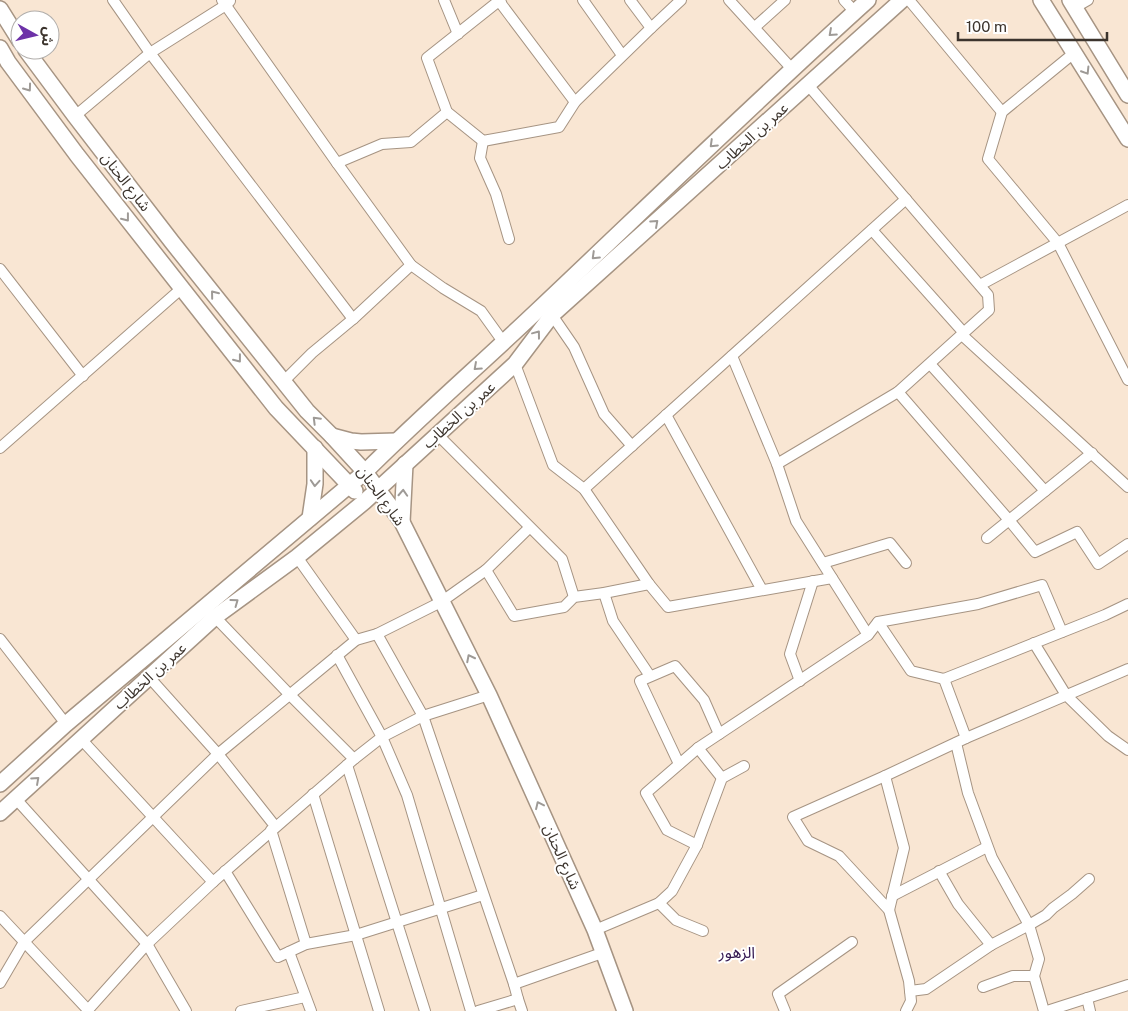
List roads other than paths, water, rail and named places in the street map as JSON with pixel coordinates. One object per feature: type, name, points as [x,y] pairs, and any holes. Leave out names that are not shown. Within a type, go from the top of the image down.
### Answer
[{"type":"street","points":[[113,0],[150,54],[353,319]]},
{"type":"street","points":[[444,0],[458,34]]},
{"type":"street","points":[[575,102],[500,0],[428,58],[447,112],[483,141],[559,127],[575,102],[681,0]]},
{"type":"street","points":[[583,0],[622,55]]},
{"type":"street","points":[[630,0],[651,28]]},
{"type":"street","points":[[729,0],[792,69]]},
{"type":"street","points":[[755,27],[785,0]]},
{"type":"street","points":[[844,0],[855,12]]},
{"type":"street","name":"عمر بن الخطاب","points":[[0,784],[66,724],[365,472],[396,441],[504,343],[792,69],[868,0]]},
{"type":"street","name":"عمر بن الخطاب","points":[[0,813],[215,617],[297,557],[364,502],[515,364],[552,315],[902,0]]},
{"type":"street","points":[[909,0],[1002,112]]},
{"type":"street","points":[[1042,0],[1128,139]]},
{"type":"street","points":[[1088,0],[1072,4],[1128,95]]},
{"type":"street","points":[[75,116],[150,54],[226,2],[336,163],[411,265],[443,288],[481,310],[504,343]]},
{"type":"street","points":[[0,9],[10,25]]},
{"type":"street","name":"شارع الحنان","points":[[0,48],[8,62],[77,156],[276,408],[364,502]]},
{"type":"street","points":[[1074,54],[1002,112],[988,158],[1058,243],[1128,380]]},
{"type":"street","name":"شارع الحنان","points":[[33,60],[172,242],[307,411],[365,472],[402,522],[489,695],[595,930],[625,1011]]},
{"type":"street","points":[[777,464],[898,392],[989,310],[988,296],[980,285],[808,85]]},
{"type":"street","points":[[336,163],[382,144],[411,142],[447,112]]},
{"type":"street","points":[[483,141],[480,158],[496,194],[509,239]]},
{"type":"street","points":[[584,490],[906,199]]},
{"type":"street","points":[[980,285],[1128,205]]},
{"type":"street","points":[[872,230],[963,334],[1128,487]]},
{"type":"street","points":[[284,380],[411,265]]},
{"type":"street","points":[[0,269],[83,376]]},
{"type":"street","points":[[1,445],[83,376],[182,288]]},
{"type":"street","points":[[552,315],[574,347],[604,414],[632,446]]},
{"type":"street","points":[[732,356],[777,464],[796,521],[868,635]]},
{"type":"street","points":[[515,364],[553,465],[584,490],[649,584],[668,607],[832,578]]},
{"type":"street","points":[[930,364],[1045,491]]},
{"type":"street","points":[[898,392],[1010,520],[1035,552],[1077,532],[1098,564],[1128,544]]},
{"type":"street","points":[[666,415],[762,590]]},
{"type":"street","points":[[437,434],[562,559],[574,597]]},
{"type":"street","points":[[332,436],[362,442],[396,441]]},
{"type":"street","points":[[310,518],[315,484],[315,448]]},
{"type":"street","points":[[987,538],[1092,453]]},
{"type":"street","points":[[402,522],[405,464]]},
{"type":"street","points":[[0,983],[24,942],[218,754],[356,640],[377,634],[441,602],[486,570],[530,528]]},
{"type":"street","points":[[823,563],[890,543],[906,563]]},
{"type":"street","points":[[297,557],[356,640]]},
{"type":"street","points":[[486,570],[514,616],[564,607],[574,597],[604,594],[649,584]]},
{"type":"street","points":[[800,680],[790,654],[813,581]]},
{"type":"street","points":[[697,845],[667,830],[646,793],[698,748],[868,635],[878,622],[978,604],[1042,585],[1062,632]]},
{"type":"street","points":[[604,594],[613,621],[650,676]]},
{"type":"street","points":[[878,622],[911,671],[944,679],[1128,604]]},
{"type":"street","points":[[215,617],[290,695],[350,762],[425,1011]]},
{"type":"street","points":[[377,634],[423,716],[522,1011]]},
{"type":"street","points":[[0,639],[66,724]]},
{"type":"street","points":[[1034,643],[1066,695],[1108,736],[1128,750]]},
{"type":"street","points":[[337,655],[382,737],[407,795],[471,1011]]},
{"type":"street","points":[[679,764],[640,680],[675,666],[704,700],[719,734]]},
{"type":"street","points":[[906,1011],[911,1001],[910,981],[889,910],[839,856],[808,841],[793,816],[966,738],[1128,669]]},
{"type":"street","points":[[149,677],[218,754],[273,828],[306,944]]},
{"type":"street","points":[[944,679],[966,738]]},
{"type":"street","points":[[0,916],[88,1010],[147,944],[225,871],[350,762],[382,737],[423,716],[489,695]]},
{"type":"street","points":[[81,739],[213,882]]},
{"type":"street","points":[[956,743],[968,792],[987,847],[1029,925],[1039,959],[1034,976],[1046,1011],[1128,985]]},
{"type":"street","points":[[698,748],[722,778]]},
{"type":"street","points":[[595,930],[659,902],[672,891],[697,845],[722,778],[744,766]]},
{"type":"street","points":[[885,776],[904,848],[889,910]]},
{"type":"street","points":[[313,794],[379,1011]]},
{"type":"street","points":[[16,799],[147,944],[186,1011]]},
{"type":"street","points":[[892,896],[987,847]]},
{"type":"street","points":[[225,871],[278,957],[306,944],[356,935],[483,895]]},
{"type":"street","points":[[939,871],[958,904],[991,945]]},
{"type":"street","points":[[910,991],[926,989],[991,945],[1046,915],[1089,880]]},
{"type":"street","points":[[659,902],[676,920],[703,931]]},
{"type":"street","points":[[785,1011],[778,994],[852,942]]},
{"type":"street","points":[[289,952],[310,1011]]},
{"type":"street","points":[[514,984],[602,953]]},
{"type":"street","points":[[983,987],[1013,976],[1034,976]]},
{"type":"street","points":[[242,1011],[305,996]]},
{"type":"street","points":[[1087,998],[1090,1011]]},
{"type":"street","points":[[478,1011],[518,999]]},
{"type":"district","name":"الزهور","points":[[737,952]]}]
